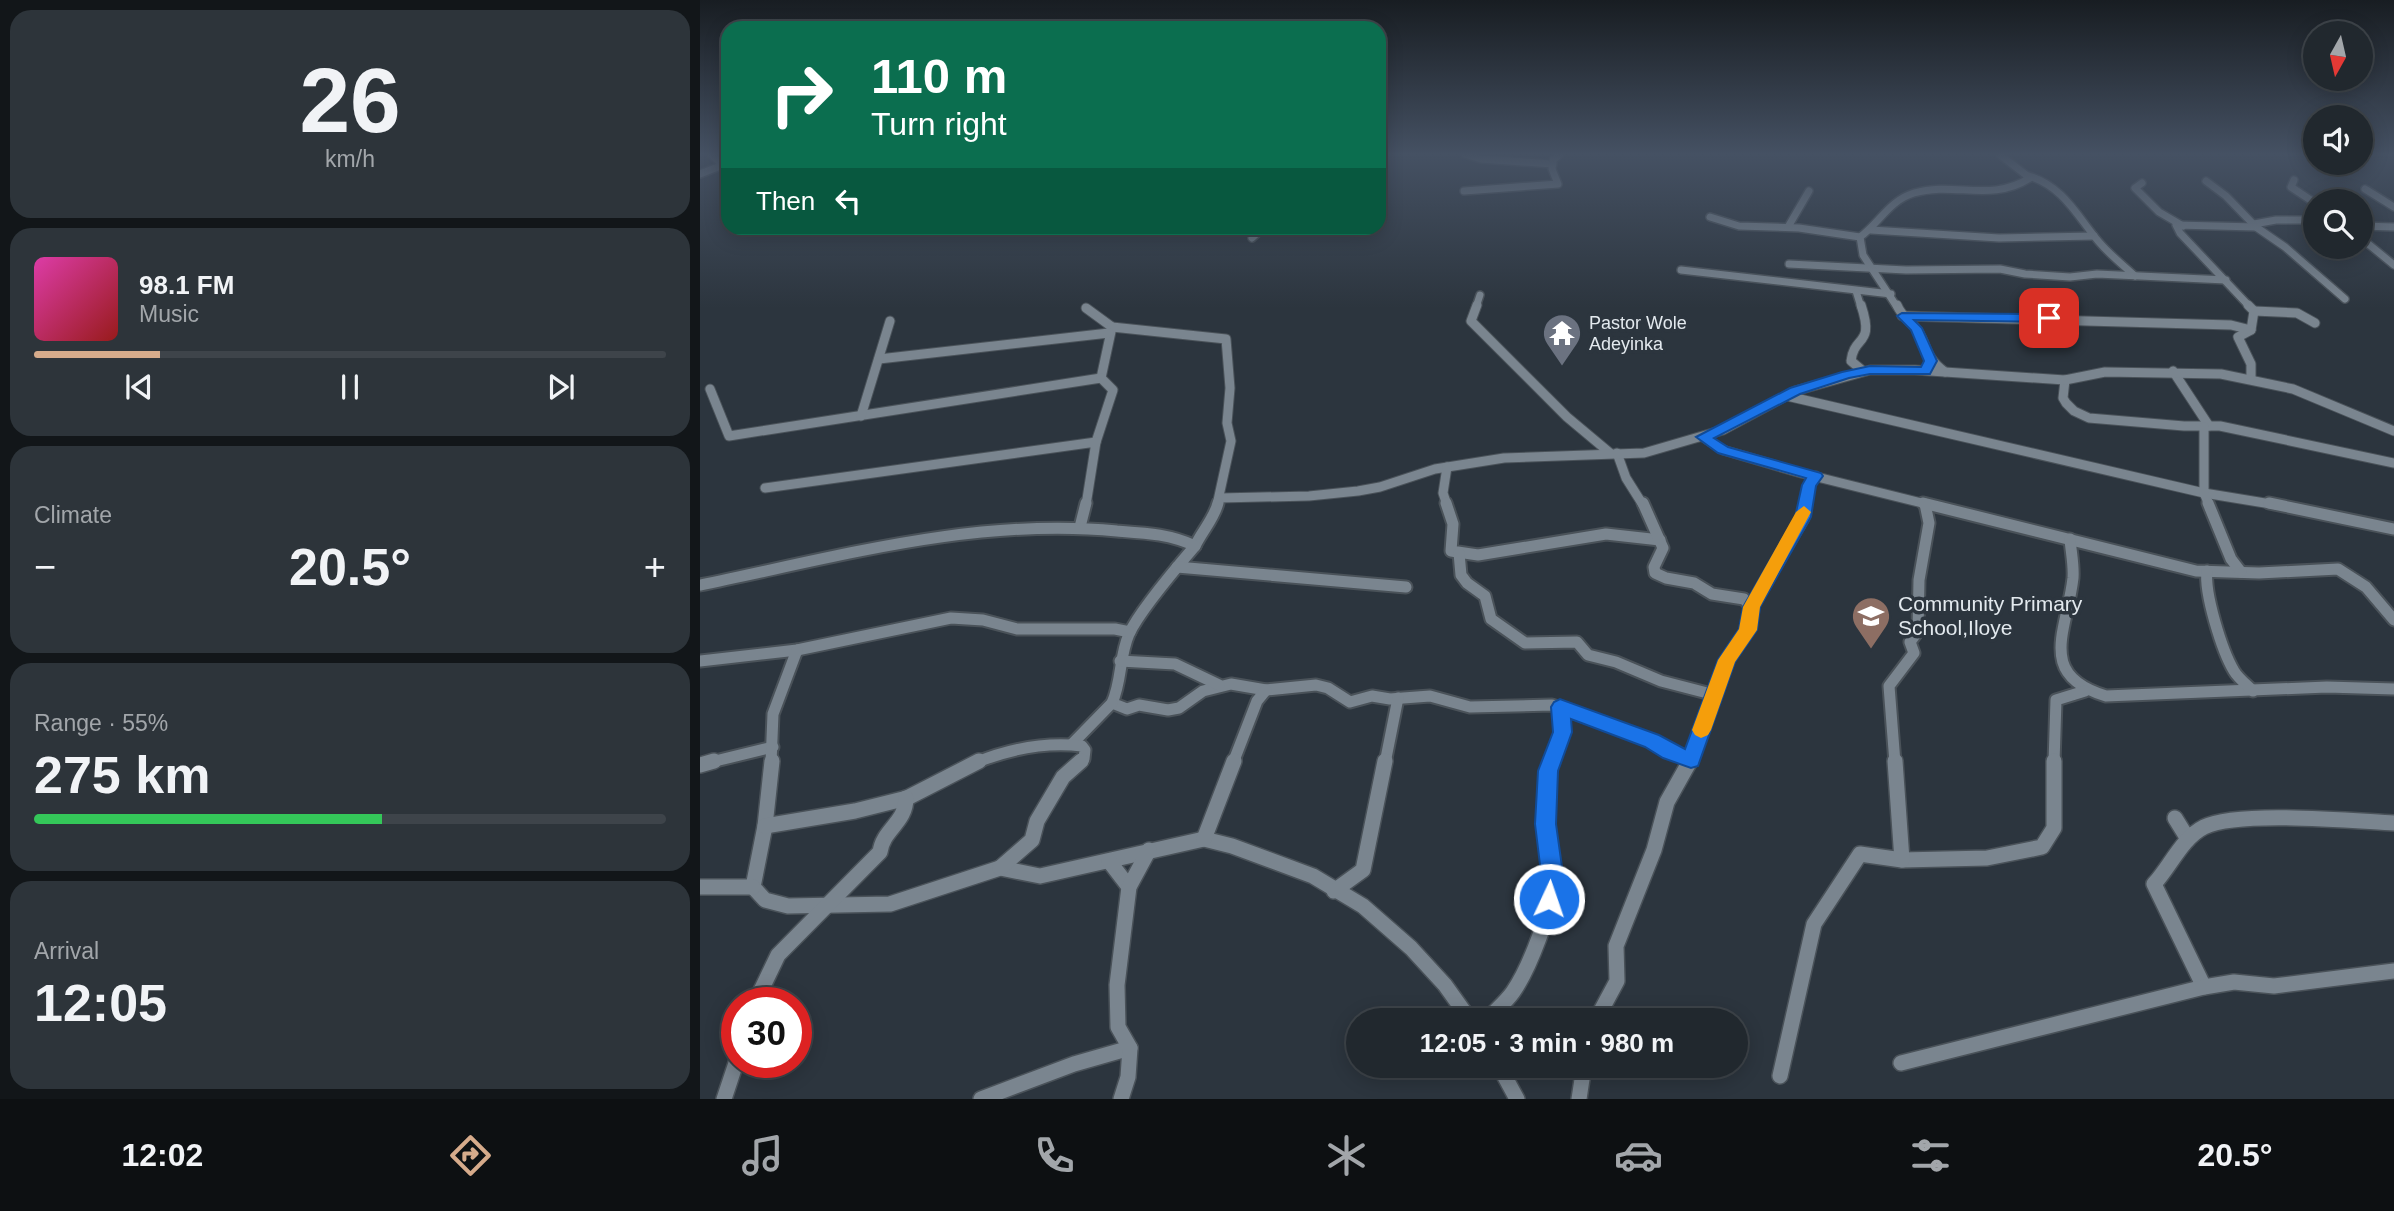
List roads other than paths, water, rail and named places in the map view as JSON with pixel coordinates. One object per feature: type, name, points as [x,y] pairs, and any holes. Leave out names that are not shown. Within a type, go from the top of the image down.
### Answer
[{"type":"street","points":[[1788,227],[1801,205]]},
{"type":"street","points":[[1710,217],[1721,223],[1744,228],[1788,227],[1860,237],[1871,230],[1889,205]]},
{"type":"street","points":[[2072,205],[2094,236],[2134,276]]},
{"type":"street","points":[[2152,205],[2183,226]]},
{"type":"street","points":[[2233,205],[2345,299]]},
{"type":"street","points":[[2303,220],[2287,219],[2255,225],[2176,225],[2180,233],[2254,311],[2297,313],[2315,323]]},
{"type":"street","points":[[2373,226],[2394,227]]},
{"type":"street","points":[[1871,230],[1999,238],[2094,236]]},
{"type":"street","points":[[1252,238],[1255,235]]},
{"type":"street","points":[[1860,237],[1863,254],[1891,294],[1902,316],[1916,328],[1928,366]]},
{"type":"street","points":[[2373,248],[2394,265]]},
{"type":"street","points":[[1790,264],[1874,269],[2000,269],[2044,276],[2097,274],[2226,280]]},
{"type":"street","points":[[1681,270],[1891,294]]},
{"type":"street","points":[[1856,291],[1866,321],[1866,336],[1851,356],[1851,361],[1863,371]]},
{"type":"street","points":[[1480,295],[1471,321],[1567,417],[1613,453],[1626,478],[1638,493],[1663,548],[1654,567],[1655,573],[1666,578],[1694,583],[1712,594],[1744,599],[1751,607]]},
{"type":"street","points":[[1086,308],[1110,330]]},
{"type":"street","points":[[2251,379],[2250,364],[2238,338],[2250,330],[2254,311]]},
{"type":"street","points":[[1902,316],[2231,325],[2250,330]]},
{"type":"street","points":[[862,416],[890,321]]},
{"type":"street","points":[[1101,378],[1110,330]]},
{"type":"street","points":[[879,359],[1110,330],[1226,339],[1230,388],[1227,423],[1231,441],[1215,516],[1192,543],[1130,632],[1120,660],[1119,687],[1112,704],[1072,744]]},
{"type":"street","points":[[2250,364],[2275,385]]},
{"type":"street","points":[[1220,498],[1309,496],[1358,491],[1447,467],[1504,458],[1642,453],[1723,430],[1795,391],[1863,371],[1928,366],[1945,372],[2064,380],[2105,372],[2174,371],[2221,374],[2275,385],[2316,398],[2394,431]]},
{"type":"street","points":[[2174,371],[2206,427],[2204,493],[2231,559],[2241,572]]},
{"type":"street","points":[[710,389],[729,436],[1101,378]]},
{"type":"street","points":[[1080,527],[1088,496],[1096,442],[1112,390],[1101,378]]},
{"type":"street","points":[[2064,380],[2063,398],[2066,403],[2074,411],[2089,418],[2206,427],[2270,436],[2394,463]]},
{"type":"street","points":[[1787,396],[2204,493],[2234,496],[2394,529]]},
{"type":"street","points":[[1703,437],[1723,450],[1816,476],[2196,571],[2338,569],[2366,587],[2394,620]]},
{"type":"street","points":[[765,488],[1096,442]]},
{"type":"street","points":[[1447,467],[1443,493],[1453,524],[1451,551],[1478,555],[1606,534],[1660,540]]},
{"type":"street","points":[[1602,1008],[1617,981],[1616,946],[1654,850],[1667,802],[1691,760],[1727,660],[1748,630],[1751,607],[1803,517],[1809,485],[1816,476]]},
{"type":"street","points":[[1902,860],[1889,686],[1914,653],[1910,642],[1918,631],[1920,580],[1929,523],[1925,504]]},
{"type":"street","points":[[700,585],[963,532],[1080,527],[1174,536],[1192,543]]},
{"type":"street","points":[[2070,539],[2073,575],[2059,650],[2069,677],[2085,691]]},
{"type":"street","points":[[1459,553],[1459,572],[1465,582],[1485,596],[1491,619],[1525,643],[1577,642],[1588,655],[1609,657],[1625,667],[1661,681],[1715,695]]},
{"type":"street","points":[[1177,567],[1406,587]]},
{"type":"street","points":[[2207,571],[2205,585],[2208,601],[2234,673],[2253,691]]},
{"type":"street","points":[[700,661],[797,650],[951,618],[983,620],[1017,629],[1115,629],[1130,632]]},
{"type":"street","points":[[753,887],[765,826],[773,747],[773,714],[797,650]]},
{"type":"street","points":[[1120,660],[1175,664],[1219,685]]},
{"type":"street","points":[[1112,704],[1126,709],[1139,705],[1168,710],[1179,708],[1203,691],[1219,685],[1236,684],[1262,687],[1266,690],[1316,685],[1328,688],[1350,702],[1373,696],[1430,696],[1470,707],[1530,704],[1560,707],[1652,741],[1691,760]]},
{"type":"street","points":[[1780,1076],[1814,924],[1860,854],[1902,860],[1987,858],[2042,847],[2054,828],[2056,699],[2085,691],[2120,696],[2327,687],[2394,690]]},
{"type":"street","points":[[1204,839],[1256,701],[1266,690]]},
{"type":"street","points":[[1334,891],[1363,870],[1398,698]]},
{"type":"street","points":[[1498,1008],[1513,992],[1533,953],[1553,881],[1545,824],[1548,771],[1563,732],[1560,707]]},
{"type":"street","points":[[700,887],[753,887],[765,900],[788,906],[890,904],[1000,868],[1032,840],[1037,821],[1063,777],[1084,760],[1085,750],[1072,744],[1043,745],[1001,755],[954,773],[936,786],[906,798],[765,826]]},
{"type":"street","points":[[700,765],[773,747]]},
{"type":"street","points":[[763,987],[778,955],[880,852],[882,838],[900,820],[906,798]]},
{"type":"street","points":[[2175,818],[2188,839]]},
{"type":"street","points":[[2204,987],[2154,884],[2170,867],[2188,839],[2207,825],[2233,821],[2269,819],[2394,823]]},
{"type":"street","points":[[1000,868],[1040,876],[1204,839],[1232,846],[1313,876],[1363,906],[1411,948],[1445,985],[1461,1008]]},
{"type":"street","points":[[1121,1099],[1128,1077],[1130,1048],[1118,1027],[1117,985],[1129,887],[1149,850]]},
{"type":"street","points":[[1109,861],[1129,887]]},
{"type":"street","points":[[1901,1063],[2204,987],[2234,982],[2274,986],[2394,971]]},
{"type":"street","points":[[981,1099],[1001,1095],[1041,1076],[1092,1057],[1130,1048]]},
{"type":"street","points":[[724,1099],[731,1078]]},
{"type":"street","points":[[1506,1078],[1517,1099]]},
{"type":"street","points":[[1578,1098],[1582,1078]]},
{"type":"place","name":"Pastor Wole Adeyinka","points":[[1562,367]]},
{"type":"place","name":"Community Primary School,Iloye","points":[[1871,650]]}]
